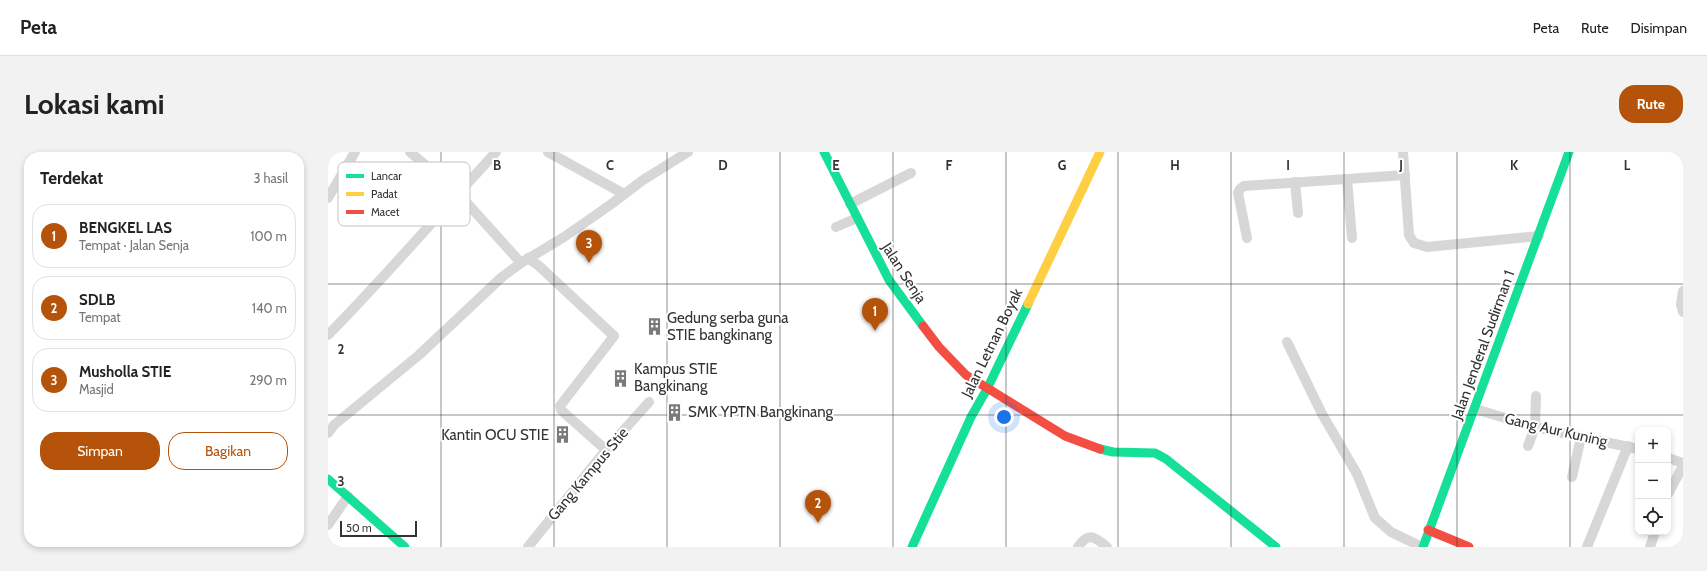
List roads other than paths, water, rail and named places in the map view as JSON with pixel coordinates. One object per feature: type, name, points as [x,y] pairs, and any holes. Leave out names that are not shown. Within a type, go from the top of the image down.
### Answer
[{"type":"street","points":[[349,162],[355,152]]},
{"type":"street","points":[[410,152],[422,162]]},
{"type":"street","points":[[470,180],[496,152]]},
{"type":"street","points":[[548,152],[624,194]]},
{"type":"street","points":[[328,433],[334,425],[420,355],[502,277],[525,260],[564,237],[624,194],[688,152]]},
{"type":"street","name":"Jalan Senja","points":[[824,152],[878,260],[901,298],[952,362],[966,375],[987,390],[1065,436],[1101,450],[1124,453],[1144,451],[1155,452],[1166,459],[1276,547]]},
{"type":"street","name":"Jalan Letnan Boyak","points":[[912,547],[971,417],[987,390],[1100,152]]},
{"type":"street","points":[[1403,152],[1409,235],[1414,243],[1420,246],[1442,246],[1539,236]]},
{"type":"street","name":"Jalan Jenderal Sudirman 1","points":[[1422,547],[1475,409],[1569,152]]},
{"type":"street","points":[[850,204],[910,172]]},
{"type":"street","points":[[1247,238],[1238,193],[1244,186],[1405,175]]},
{"type":"street","points":[[1347,179],[1352,238]]},
{"type":"street","points":[[328,198],[338,181]]},
{"type":"street","points":[[1295,182],[1298,213]]},
{"type":"street","points":[[470,205],[525,260],[539,266],[614,336],[560,406],[561,410],[606,450]]},
{"type":"street","points":[[836,227],[857,218]]},
{"type":"street","points":[[328,335],[371,291],[429,226]]},
{"type":"street","points":[[1683,291],[1681,305],[1683,312]]},
{"type":"street","points":[[1287,342],[1322,414],[1357,474],[1376,518],[1391,532],[1422,547]]},
{"type":"street","points":[[1528,446],[1535,427],[1536,396]]},
{"type":"street","name":"Gang Kampus Stie","points":[[528,547],[606,450],[649,402]]},
{"type":"street","name":"Gang Aur Kuning","points":[[1475,409],[1535,427],[1633,447]]},
{"type":"street","points":[[1572,477],[1581,437]]},
{"type":"street","points":[[1587,547],[1633,447]]},
{"type":"street","points":[[1671,459],[1683,463]]},
{"type":"street","points":[[1671,488],[1683,466]]},
{"type":"street","points":[[328,479],[405,547]]},
{"type":"street","points":[[328,525],[348,496]]},
{"type":"street","points":[[1428,530],[1469,547]]},
{"type":"street","points":[[1650,547],[1654,535]]},
{"type":"street","points":[[1078,547],[1087,537],[1092,537],[1107,547]]},
{"type":"place","name":"Musholla STIE","points":[[589,263]]},
{"type":"place","name":"Gedung serba guna STIE bangkinang","points":[[654,327]]},
{"type":"place","name":"BENGKEL LAS","points":[[875,331]]},
{"type":"place","name":"Kampus STIE Bangkinang","points":[[621,378]]},
{"type":"place","name":"SMK YPTN Bangkinang","points":[[675,412]]},
{"type":"place","name":"Kantin OCU STIE","points":[[562,435]]},
{"type":"place","name":"SDLB","points":[[818,523]]}]
